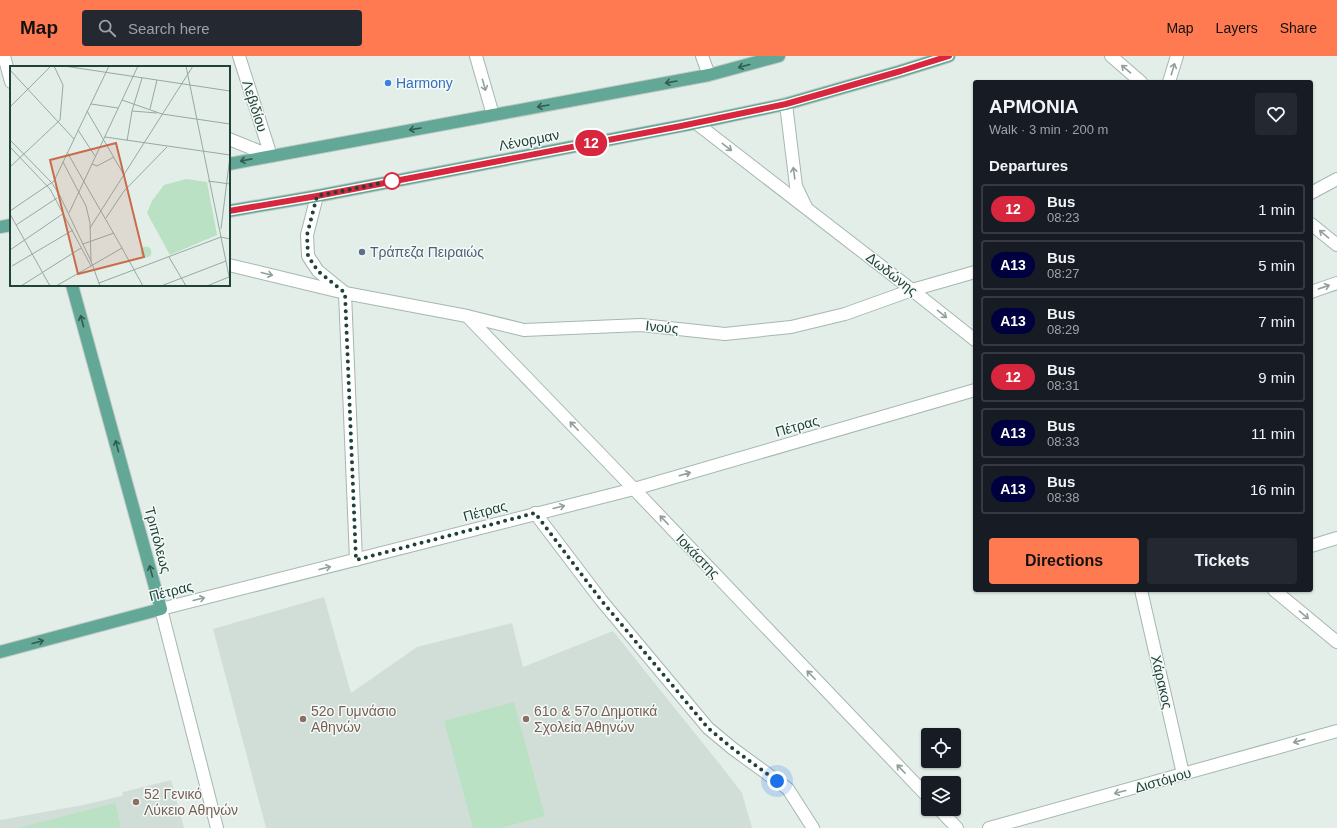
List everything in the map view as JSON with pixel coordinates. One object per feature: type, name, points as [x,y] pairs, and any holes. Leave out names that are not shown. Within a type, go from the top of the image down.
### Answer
[{"type":"main road","points":[[230,164],[709,75],[779,56]]},
{"type":"main road","name":"Λένορμαν","points":[[230,211],[317,196],[696,124],[786,104],[949,56]]},
{"type":"main road","points":[[0,227],[10,225]]},
{"type":"main road","name":"Τριπόλεως","points":[[72,286],[161,609]]},
{"type":"main road","name":"Πέτρας","points":[[0,652],[161,609]]},
{"type":"street","points":[[4,56],[10,78]]},
{"type":"street","name":"Λεβιδίου","points":[[239,56],[271,156]]},
{"type":"street","points":[[476,56],[493,115]]},
{"type":"street","points":[[702,56],[709,75]]},
{"type":"street","points":[[1111,56],[1139,80]]},
{"type":"street","points":[[1170,80],[1176,56]]},
{"type":"street","name":"Δωδώνης","points":[[786,104],[796,186],[807,210]]},
{"type":"street","name":"Δωδώνης","points":[[696,124],[973,338]]},
{"type":"street","points":[[230,139],[271,156]]},
{"type":"street","points":[[1313,192],[1337,179]]},
{"type":"street","points":[[317,196],[307,235],[308,256],[318,271],[345,293],[356,560]]},
{"type":"street","points":[[1313,226],[1337,245]]},
{"type":"street","points":[[230,265],[345,293]]},
{"type":"street","name":"Ινούς","points":[[345,293],[467,316],[524,330],[641,325],[725,334],[791,327],[845,314],[912,290],[973,273]]},
{"type":"street","points":[[1313,291],[1337,283]]},
{"type":"street","name":"Ιοκάστης","points":[[467,316],[921,790]]},
{"type":"street","name":"Πέτρας","points":[[161,609],[634,489],[973,391]]},
{"type":"street","points":[[535,513],[601,600],[708,728],[732,748],[788,789],[813,828]]},
{"type":"street","points":[[1313,545],[1337,538]]},
{"type":"street","name":"Χάρακος","points":[[1141,592],[1183,774]]},
{"type":"street","points":[[1276,592],[1337,642]]},
{"type":"street","name":"Τριπόλεως","points":[[161,609],[217,828]]},
{"type":"street","name":"Διστόμου","points":[[989,828],[1337,731]]},
{"type":"street","points":[[946,816],[957,828]]},
{"type":"shaded area","name":"61ο & 57ο Δημοτικά Σχολεία Αθηνών","points":[[324,597],[351,693],[417,647],[512,623],[523,667],[613,631],[742,793],[752,828],[266,828],[213,629]]},
{"type":"shaded area","name":"52 Γενικό Λύκειο Αθηνών","points":[[171,780],[184,828],[0,828],[0,820],[83,805],[122,796],[123,792]]},
{"type":"green space","points":[[514,702],[545,816],[501,828],[473,828],[444,721]]},
{"type":"green space","points":[[115,803],[121,828],[18,828]]},
{"type":"bus line","name":"12","points":[[230,211],[317,196],[681,126],[786,104],[949,56]]},
{"type":"place","name":"Harmony","points":[[388,83]]},
{"type":"place","name":"Τράπεζα Πειραιώς","points":[[362,252]]},
{"type":"place","name":"52ο Γυμνάσιο Αθηνών","points":[[303,719]]},
{"type":"place","name":"61ο & 57ο Δημοτικά Σχολεία Αθηνών","points":[[526,719]]},
{"type":"place","name":"52 Γενικό Λύκειο Αθηνών","points":[[136,802]]},
{"type":"route","points":[[392,181],[317,196],[307,235],[308,256],[318,271],[345,293],[356,560],[535,513],[601,600],[708,728],[732,748],[777,781]]}]
